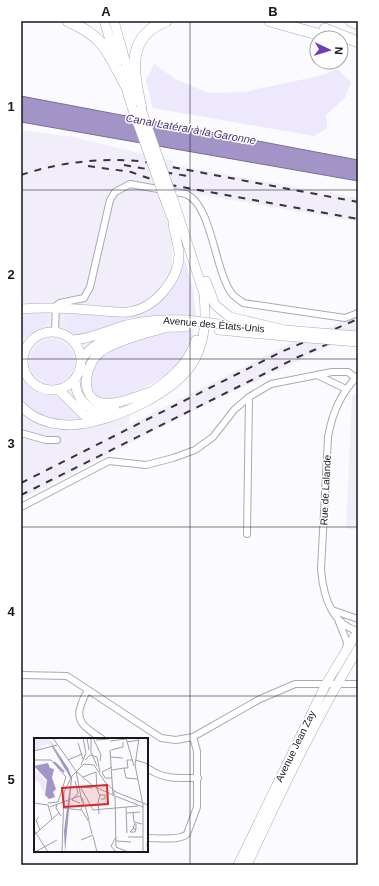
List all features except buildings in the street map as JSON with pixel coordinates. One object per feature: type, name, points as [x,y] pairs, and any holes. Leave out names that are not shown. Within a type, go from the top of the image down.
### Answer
[{"type":"highway","points":[[68,21],[93,34],[102,43],[112,58],[124,84]]},
{"type":"highway","points":[[137,108],[134,74],[135,56],[144,37],[151,30],[166,21]]},
{"type":"highway","points":[[270,21],[309,32]]},
{"type":"highway","points":[[300,21],[358,42]]},
{"type":"highway","points":[[351,21],[358,24]]},
{"type":"main road","points":[[104,21],[124,84],[137,108]]},
{"type":"main road","points":[[21,406],[34,417],[57,424],[83,424],[98,420],[143,403],[169,389],[195,360],[200,348],[205,321],[204,294],[170,204],[137,108],[114,21]]},
{"type":"main road","points":[[21,310],[57,308],[128,312],[144,307],[166,288],[177,266],[179,254],[171,217],[170,204]]},
{"type":"main road","points":[[170,204],[185,224],[215,304],[230,317],[285,333]]},
{"type":"main road","points":[[75,380],[59,390],[49,390],[36,385],[26,375],[22,365],[24,346],[39,335],[54,332],[67,336],[73,340],[80,353],[81,360],[75,380],[75,389],[87,407],[99,411],[113,410],[153,391],[168,380],[187,359],[194,347],[200,323],[197,291],[182,242],[171,217]]},
{"type":"main road","name":"Avenue des États-Unis","points":[[73,340],[88,339],[144,321],[160,319],[186,324],[285,333],[358,342]]},
{"type":"main road","name":"Avenue des États-Unis","points":[[81,360],[92,347],[113,338],[140,329],[186,324]]},
{"type":"main road","name":"Avenue des États-Unis","points":[[153,391],[116,402],[102,403],[94,400],[89,394],[86,381],[95,359],[103,350],[168,327]]},
{"type":"main road","name":"Avenue des États-Unis","points":[[285,333],[358,336]]},
{"type":"main road","points":[[59,390],[84,415],[98,420]]},
{"type":"main road","name":"Avenue Jean Zay","points":[[238,865],[326,684],[346,648],[358,631]]},
{"type":"main road","name":"Avenue Jean Zay","points":[[247,865],[289,775],[337,683],[358,649]]},
{"type":"street","points":[[54,332],[57,308],[60,303],[84,298],[90,287],[110,200],[115,192],[130,184],[186,194],[193,197],[201,210],[226,280],[233,294],[243,303],[345,318],[358,313]]},
{"type":"street","points":[[21,507],[109,461],[146,465],[195,450],[213,437],[234,410],[249,397],[271,384],[341,372],[348,372],[357,377]]},
{"type":"street","points":[[317,375],[346,390]]},
{"type":"street","name":"Rue de Lalande","points":[[346,648],[346,638],[338,620],[326,600],[322,586],[321,569],[328,437],[334,411],[346,390],[357,377]]},
{"type":"street","points":[[247,534],[249,397]]},
{"type":"street","points":[[21,433],[46,440],[57,440]]},
{"type":"street","points":[[332,610],[358,620]]},
{"type":"street","points":[[338,620],[358,631]]},
{"type":"street","points":[[21,675],[67,676],[161,738],[176,740],[193,737],[282,688],[300,683],[358,684]]},
{"type":"street","points":[[88,691],[84,695],[80,708],[81,722],[86,728],[101,738]]},
{"type":"street","points":[[148,838],[177,838],[183,837],[187,834],[197,807],[197,751],[193,737]]},
{"type":"street","points":[[148,769],[159,776],[166,778],[198,778]]},
{"type":"shaded area","points":[[154,64],[174,78],[208,93],[244,92],[319,76],[334,70],[338,70],[351,82],[345,98],[326,115],[327,128],[314,136],[153,108],[146,80]]},
{"type":"shaded area","points":[[21,130],[73,137],[173,161],[173,165],[358,198],[358,222],[193,193],[173,188],[172,268],[128,424],[83,448],[295,341],[358,315],[358,335],[330,346],[215,400],[21,499]]},
{"type":"shaded area","points":[[181,247],[193,288],[196,317],[81,335],[71,332],[66,328],[64,321],[65,311],[117,315],[163,296]]},
{"type":"shaded area","points":[[21,312],[46,312],[49,321],[21,340]]},
{"type":"shaded area","points":[[193,330],[191,342],[186,353],[169,372],[158,380],[136,391],[110,399],[101,398],[93,391],[90,381],[93,367],[102,356],[115,348],[130,341],[147,336]]},
{"type":"shaded area","points":[[50,339],[60,341],[68,346],[74,361],[73,369],[69,376],[61,381],[51,384],[33,374],[30,362],[32,352],[35,347]]},
{"type":"shaded area","points":[[21,378],[31,391],[62,398],[86,420],[66,422],[39,416],[21,402]]},
{"type":"shaded area","points":[[358,392],[358,530],[346,529],[352,396]]},
{"type":"water","name":"Canal Latéral à la Garonne","points":[[21,96],[358,160],[358,181],[21,122]]},
{"type":"railway","points":[[21,175],[50,167],[80,162],[110,160],[140,161],[358,202]]},
{"type":"railway","points":[[124,165],[187,176]]},
{"type":"railway","points":[[88,166],[131,172],[165,184],[358,219]]},
{"type":"railway","points":[[21,483],[281,352],[358,319]]},
{"type":"railway","points":[[21,495],[298,357],[358,331]]}]
